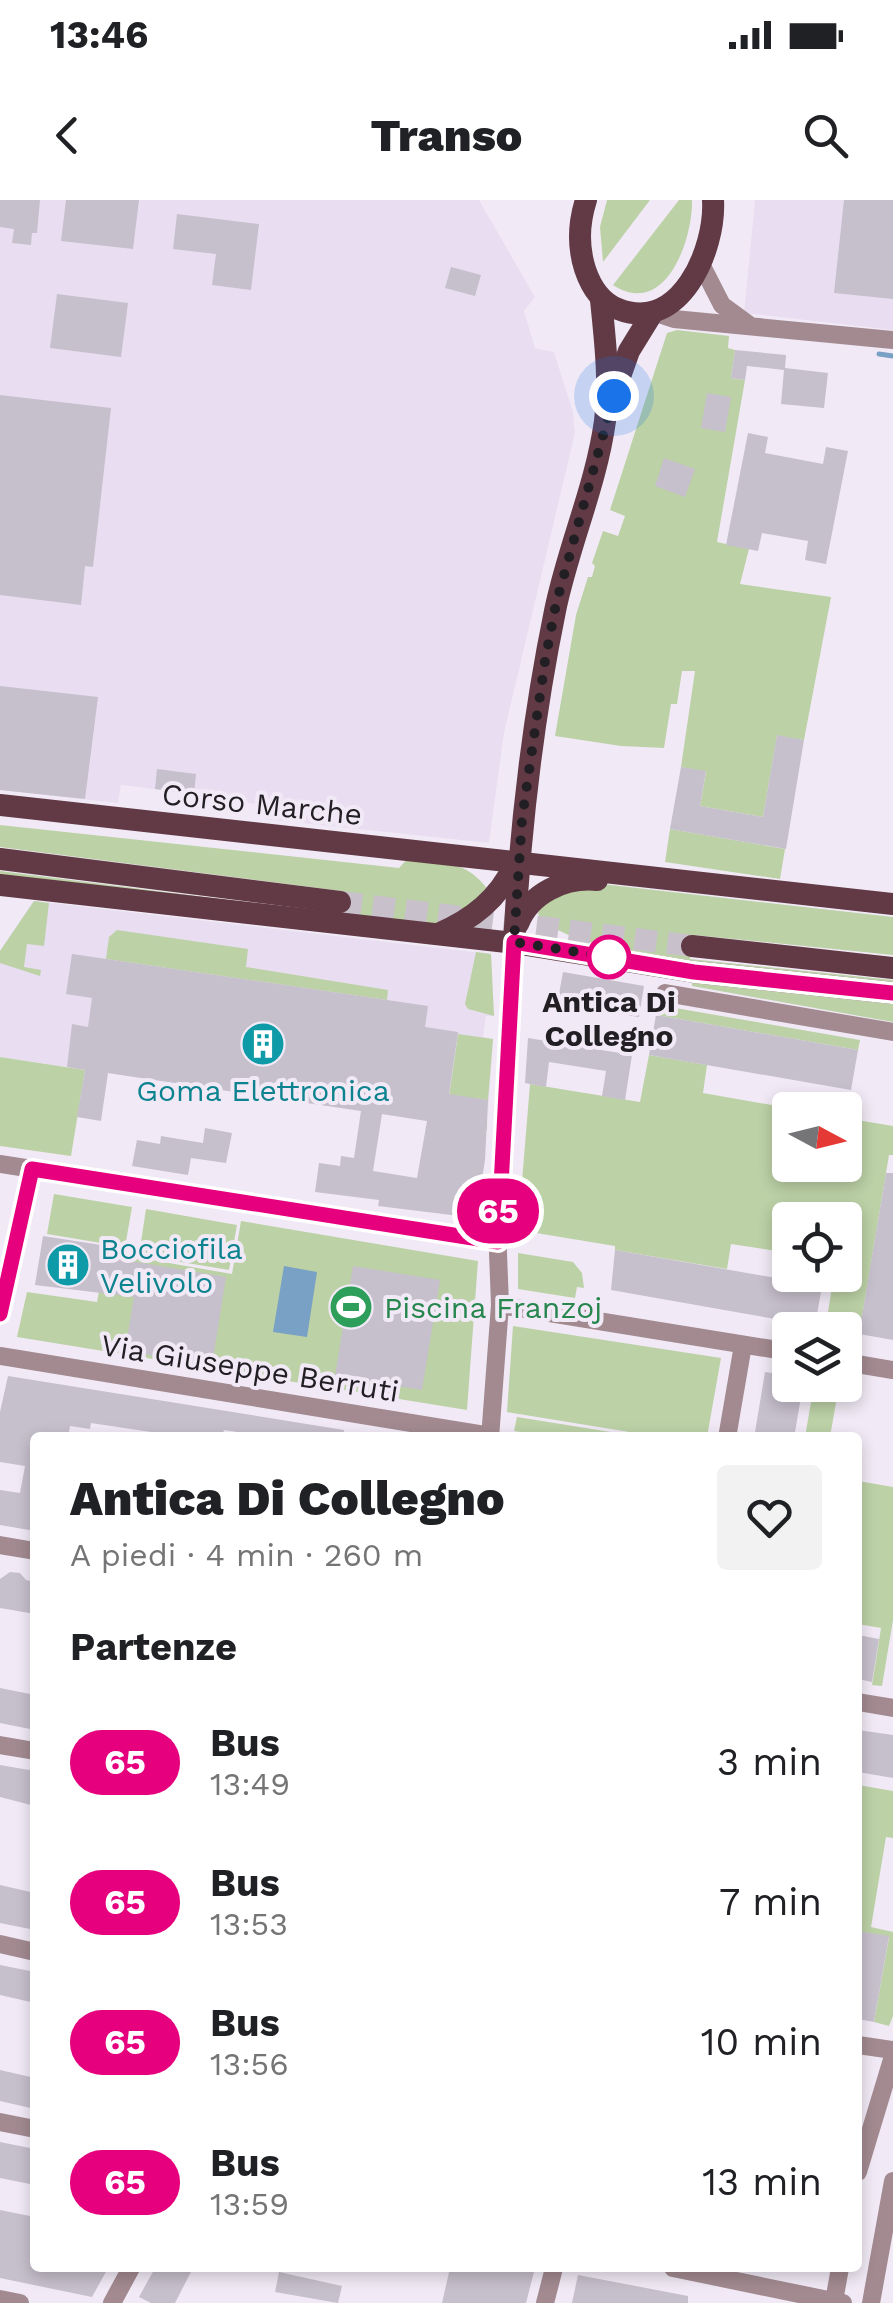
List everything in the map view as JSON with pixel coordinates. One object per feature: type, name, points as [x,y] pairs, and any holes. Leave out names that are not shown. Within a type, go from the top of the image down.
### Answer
[{"type":"main road","points":[[514,938],[517,861],[545,661],[556,604],[598,461],[606,416],[607,356],[601,300],[588,278],[581,252],[586,200]]},
{"type":"main road","points":[[606,416],[629,351],[653,312],[680,294],[701,264],[711,236],[713,200]]},
{"type":"main road","points":[[601,300],[624,312],[653,312]]},
{"type":"main road","name":"Corso Marche","points":[[0,805],[650,875]]},
{"type":"main road","points":[[0,859],[340,902]]},
{"type":"main road","points":[[434,936],[459,925],[489,904],[517,861]]},
{"type":"main road","points":[[514,938],[525,908],[551,889],[585,879],[613,882],[650,875],[893,904]]},
{"type":"main road","points":[[0,885],[434,936],[514,938],[694,972],[893,994]]},
{"type":"main road","points":[[692,946],[893,968]]},
{"type":"street","points":[[701,264],[722,305],[748,324]]},
{"type":"street","points":[[653,312],[674,320],[893,340]]},
{"type":"street","points":[[491,1432],[514,938]]},
{"type":"street","points":[[665,992],[893,1032]]},
{"type":"street","points":[[0,1164],[498,1242]]},
{"type":"street","points":[[0,1314],[32,1169]]},
{"type":"street","points":[[500,1305],[772,1349]]},
{"type":"street","points":[[728,1432],[743,1344]]},
{"type":"street","name":"Via Giuseppe Berruti","points":[[0,1356],[466,1432]]},
{"type":"street","points":[[862,1365],[893,1370]]},
{"type":"street","points":[[0,1546],[30,1550]]},
{"type":"street","points":[[862,1703],[893,1708]]},
{"type":"street","points":[[0,1745],[30,1750]]},
{"type":"street","points":[[0,1944],[30,1951]]},
{"type":"street","points":[[862,2045],[893,2053],[862,2158]]},
{"type":"street","points":[[0,2122],[30,2128]]},
{"type":"street","points":[[871,2303],[893,2180]]},
{"type":"street","points":[[112,2303],[129,2272]]},
{"type":"street","points":[[544,2303],[553,2272]]},
{"type":"street","points":[[692,2272],[838,2302],[840,2272]]},
{"type":"street","points":[[0,2299],[20,2303]]},
{"type":"shaded area","points":[[0,200],[479,200],[535,297],[524,311],[535,348],[554,352],[573,412],[575,433],[504,733],[489,843],[264,819],[265,805],[211,799],[212,790],[195,789],[194,794],[121,785],[118,803],[0,790]]},
{"type":"shaded area","points":[[755,200],[893,200],[893,330],[744,313]]},
{"type":"shaded area","points":[[34,901],[491,954],[494,1016],[486,1016],[483,1037],[493,1039],[487,1130],[0,1057],[0,951]]},
{"type":"green space","points":[[607,200],[650,200],[603,262],[600,227]]},
{"type":"green space","points":[[679,200],[692,200],[691,217],[672,270],[661,284],[647,292],[631,293],[613,285]]},
{"type":"green space","points":[[677,330],[729,336],[728,348],[735,350],[731,378],[745,380],[717,542],[749,549],[740,584],[831,597],[804,740],[777,736],[763,817],[700,806],[706,772],[681,767],[695,671],[682,671],[677,704],[671,704],[664,748],[555,736],[576,615],[588,577],[592,577],[592,563],[603,531],[618,536],[625,516],[610,510],[667,333]]},
{"type":"green space","points":[[0,825],[399,868],[409,857],[432,860],[463,868],[480,881],[488,896],[431,928],[0,876],[0,871],[338,914],[341,891],[0,847]]},
{"type":"green space","points":[[670,829],[785,849],[780,879],[665,862]]},
{"type":"green space","points":[[593,883],[893,917],[893,955],[694,935],[690,959],[893,980],[893,985],[646,956],[559,930],[538,914],[541,903]]},
{"type":"green space","points":[[34,901],[49,903],[44,946],[27,944],[24,967],[41,970],[40,976],[0,963],[0,951]]},
{"type":"green space","points":[[117,930],[248,949],[246,967],[388,990],[387,1000],[106,959],[109,937]]},
{"type":"green space","points":[[476,952],[491,954],[494,1016],[468,1009],[465,1004]]},
{"type":"green space","points":[[692,981],[893,1003],[893,1022],[692,986]]},
{"type":"green space","points":[[658,1005],[860,1040],[858,1050],[656,1015]]},
{"type":"green space","points":[[458,1034],[493,1039],[488,1100],[473,1098],[470,1117],[487,1119],[487,1130],[445,1124]]},
{"type":"green space","points":[[649,1055],[707,1065],[703,1093],[772,1105],[772,1182],[862,1182],[862,1121],[893,1126],[893,1155],[889,1155],[862,1317],[862,1312],[828,1312],[831,1292],[862,1292],[862,1202],[772,1202],[772,1250],[731,1244],[727,1269],[518,1230],[530,1084],[640,1102]]},
{"type":"green space","points":[[0,1057],[85,1070],[71,1156],[0,1146]]},
{"type":"green space","points":[[54,1194],[132,1207],[125,1247],[47,1234]]},
{"type":"green space","points":[[146,1209],[237,1225],[229,1270],[139,1255]]},
{"type":"green space","name":"Piscina Franzoj","points":[[241,1221],[478,1261],[467,1410],[17,1337],[27,1292],[97,1302],[106,1252],[232,1274]]},
{"type":"green space","points":[[518,1253],[573,1262],[582,1273],[584,1288],[577,1287],[575,1298],[518,1289]]},
{"type":"green space","points":[[513,1326],[721,1358],[708,1432],[629,1432],[507,1412]]},
{"type":"green space","points":[[811,1402],[836,1402],[831,1432],[806,1432]]},
{"type":"green space","points":[[517,1417],[611,1432],[521,1432],[514,1431]]},
{"type":"green space","points":[[862,1482],[893,1487],[893,1620],[882,1686],[872,1685],[881,1628],[862,1625]]},
{"type":"green space","points":[[862,1786],[893,1791],[893,1838],[886,1837],[871,1927],[893,1932],[893,2016],[889,2026],[874,2022],[889,1937],[862,1932]]},
{"type":"water","points":[[284,1266],[317,1272],[307,1337],[273,1332]]},
{"type":"building","points":[[0,200],[40,200],[37,233],[32,233],[31,245],[12,243],[14,229],[0,227]]},
{"type":"building","points":[[66,200],[139,200],[133,249],[61,241]]},
{"type":"building","points":[[844,200],[893,200],[893,299],[834,293]]},
{"type":"building","points":[[177,214],[259,224],[251,290],[212,285],[216,254],[173,249]]},
{"type":"building","points":[[451,267],[481,275],[475,296],[445,288]]},
{"type":"building","points":[[57,294],[128,303],[121,357],[50,348]]},
{"type":"building","points":[[735,350],[786,355],[785,368],[828,373],[824,408],[781,404],[784,370],[747,366],[745,380],[731,378]]},
{"type":"building","points":[[707,393],[731,397],[725,432],[701,428]]},
{"type":"building","points":[[0,395],[111,408],[93,567],[85,566],[81,605],[0,595]]},
{"type":"building","points":[[748,433],[768,437],[765,453],[823,464],[826,447],[848,451],[826,564],[805,560],[808,541],[762,533],[758,551],[726,545]]},
{"type":"building","points":[[664,458],[695,469],[685,497],[655,486]]},
{"type":"building","points":[[0,686],[98,697],[85,799],[0,790]]},
{"type":"building","points":[[777,735],[804,740],[786,849],[670,829],[681,767],[706,771],[700,806],[763,817]]},
{"type":"building","points":[[157,769],[196,774],[194,794],[155,789]]},
{"type":"building","name":"Goma Elettronica","points":[[72,954],[428,1006],[425,1027],[458,1032],[449,1094],[488,1100],[485,1160],[476,1218],[378,1206],[379,1200],[315,1192],[319,1163],[340,1166],[341,1156],[354,1158],[361,1111],[108,1073],[101,1121],[77,1117],[85,1070],[67,1067],[72,1024],[88,1027],[92,998],[66,994]],"holes":[[[382,1114],[427,1121],[417,1178],[373,1171]]]},
{"type":"building","points":[[563,972],[644,986],[639,1017],[557,1005]]},
{"type":"building","points":[[656,1015],[858,1050],[851,1090],[649,1055]]},
{"type":"building","points":[[528,1038],[632,1055],[625,1100],[602,1096],[606,1071],[549,1062],[546,1087],[525,1083]]},
{"type":"building","points":[[205,1128],[232,1133],[226,1163],[191,1158],[188,1175],[132,1166],[137,1140],[160,1144],[161,1136],[203,1143]]},
{"type":"building","points":[[886,1173],[893,1173],[893,1340],[862,1335]]},
{"type":"building","points":[[43,1236],[101,1245],[100,1251],[125,1255],[124,1260],[226,1277],[212,1365],[125,1351],[134,1297],[35,1285]]},
{"type":"building","points":[[615,1250],[772,1277],[772,1292],[821,1292],[817,1312],[772,1312],[772,1318],[611,1290]]},
{"type":"building","points":[[353,1266],[440,1280],[422,1390],[335,1376]]},
{"type":"building","points":[[765,1372],[772,1373],[772,1402],[800,1402],[795,1432],[755,1432]]},
{"type":"building","points":[[8,1376],[344,1430],[151,1432],[91,1423],[90,1429],[70,1426],[69,1432],[30,1432],[30,1530],[0,1525],[0,1490],[20,1493],[25,1466],[0,1462],[0,1412]]},
{"type":"building","points":[[10,1572],[20,1573],[30,1581],[30,1613],[0,1608],[0,1579]]},
{"type":"building","points":[[862,1636],[879,1639],[872,1682],[862,1680]]},
{"type":"building","points":[[0,1688],[30,1694],[30,1729],[0,1723]]},
{"type":"building","points":[[862,1731],[893,1735],[893,1778],[862,1773]]},
{"type":"building","points":[[0,1765],[30,1770],[30,1805],[0,1797]]},
{"type":"building","points":[[0,1885],[30,1892],[30,1929],[0,1923]]},
{"type":"building","points":[[862,1932],[889,1936],[874,2022],[862,2020]]},
{"type":"building","points":[[0,1965],[30,1971],[30,2002],[0,1995]]},
{"type":"building","points":[[0,2070],[30,2077],[30,2108],[0,2101]]},
{"type":"building","points":[[0,2142],[30,2148],[30,2184],[0,2178]]},
{"type":"building","points":[[0,2210],[30,2216],[30,2272],[106,2272],[92,2297],[0,2278]]},
{"type":"building","points":[[153,2272],[191,2272],[175,2303],[151,2303],[139,2297]]},
{"type":"building","points":[[279,2272],[342,2286],[338,2303],[275,2292]]},
{"type":"building","points":[[449,2272],[534,2272],[526,2303],[442,2303]]},
{"type":"building","points":[[578,2275],[688,2296],[688,2303],[572,2303]]},
{"type":"waterway","points":[[879,354],[893,356]]},
{"type":"tunnel","points":[[340,902],[692,946]]},
{"type":"bus line","name":"65","points":[[0,1314],[32,1169],[498,1242],[514,942],[694,972],[893,993]]},
{"type":"place","name":"Antica Di Collegno","points":[[609,957]]},
{"type":"place","name":"Goma Elettronica","points":[[263,1044]]},
{"type":"place","name":"Bocciofila Velivolo","points":[[68,1265]]},
{"type":"place","name":"Piscina Franzoj","points":[[351,1307]]},
{"type":"route","points":[[609,957],[514,942],[517,861],[545,661],[556,604],[614,396]]}]
